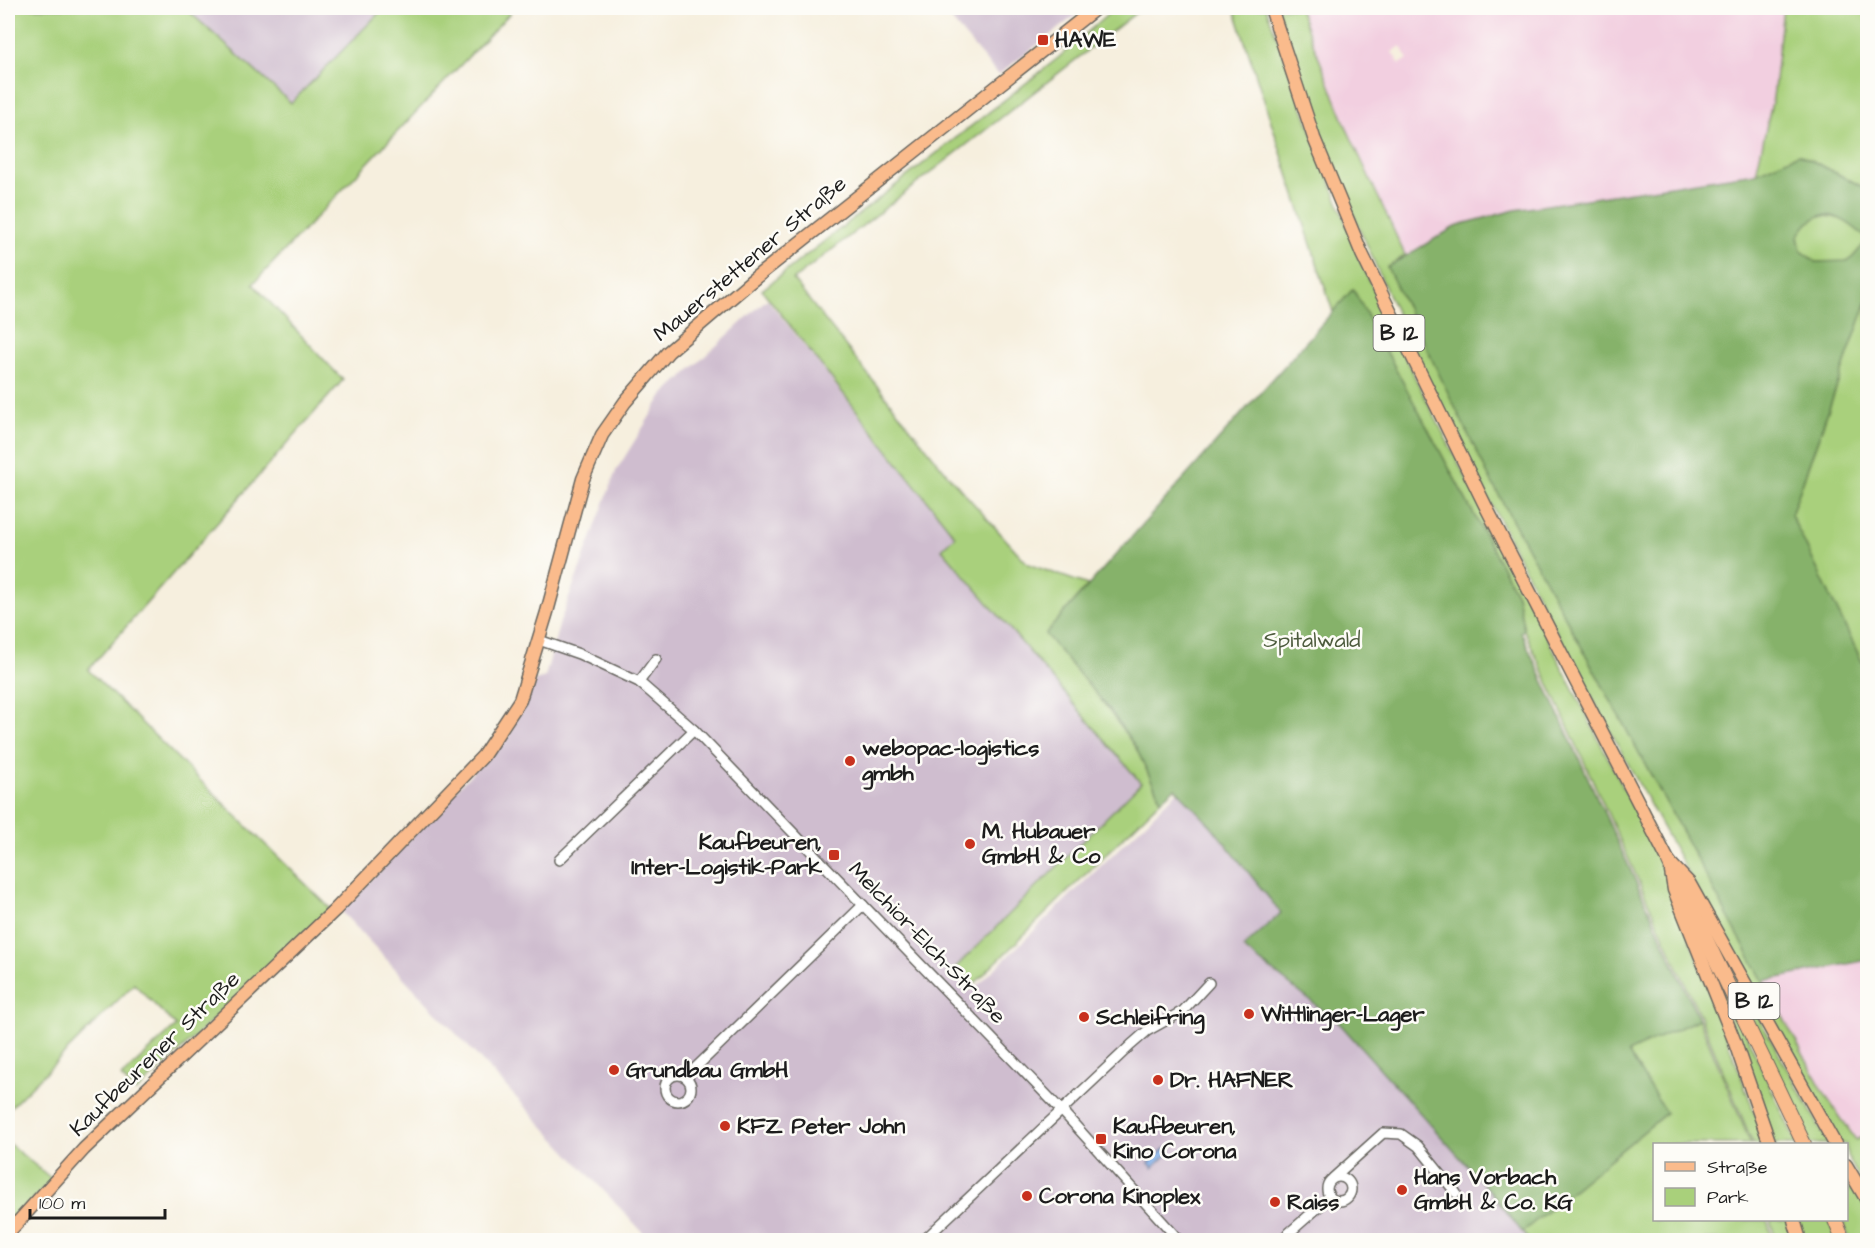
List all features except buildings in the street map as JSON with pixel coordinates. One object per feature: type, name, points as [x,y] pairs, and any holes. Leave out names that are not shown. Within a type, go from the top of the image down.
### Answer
[{"type":"highway","name":"B 12","points":[[1669,862],[1804,1143]]},
{"type":"highway","points":[[1835,1221],[1843,1240]]},
{"type":"main road","name":"Mauerstettener Straße","points":[[335,910],[483,756],[520,700],[539,640],[580,489],[602,435],[625,402],[668,352],[750,282],[1096,8]]},
{"type":"main road","name":"B 12","points":[[1271,8],[1314,138],[1362,254],[1474,485],[1669,862],[1689,884],[1834,1143]]},
{"type":"main road","points":[[1669,862],[1674,890],[1734,1040],[1770,1143]]},
{"type":"main road","name":"Kaufbeurener Straße","points":[[8,1233],[84,1149],[335,910]]},
{"type":"main road","points":[[1848,1168],[1868,1202]]},
{"type":"main road","points":[[1794,1221],[1800,1240]]},
{"type":"street","name":"Melchior-Elch-Straße","points":[[539,640],[579,654],[639,682],[694,730],[1063,1112],[1179,1240]]},
{"type":"street","points":[[639,682],[656,659]]},
{"type":"street","points":[[559,860],[694,730]]},
{"type":"street","points":[[686,1077],[863,905]]},
{"type":"street","points":[[924,1240],[1063,1112],[1139,1038],[1183,1011],[1209,983]]},
{"type":"street","points":[[1334,1178],[1341,1176],[1348,1180],[1352,1191],[1344,1200],[1336,1201],[1330,1197],[1327,1188],[1334,1178],[1383,1133],[1401,1134],[1418,1146],[1456,1193]]},
{"type":"street","points":[[1281,1240],[1330,1197]]},
{"type":"shaded area","points":[[185,8],[384,8],[291,104]]},
{"type":"shaded area","points":[[941,8],[1085,8],[998,75]]},
{"type":"shaded area","points":[[1299,8],[1783,8],[1773,98],[1756,173],[1458,225],[1405,255],[1348,131]],"holes":[[[1401,46],[1408,59],[1400,64],[1392,52]]]},
{"type":"shaded area","points":[[767,299],[955,536],[943,550],[1142,783],[953,971],[972,991],[1178,791],[1212,827],[1282,913],[1243,949],[1340,1024],[1490,1191],[1529,1240],[650,1240],[341,911],[509,734],[535,680],[545,677],[560,622],[616,471],[663,395]]},
{"type":"shaded area","points":[[1867,960],[1867,1134],[1856,1141],[1827,1098],[1763,981]]},
{"type":"green space","points":[[8,8],[185,8],[291,103],[384,8],[505,8],[510,13],[253,284],[343,380],[88,670],[331,909],[136,1092],[121,1077],[176,1026],[134,984],[8,1110]]},
{"type":"green space","points":[[1115,8],[1142,8],[793,280],[948,475],[1028,564],[1088,585],[1050,629],[1136,748],[1161,800],[969,989],[953,970],[1141,783],[942,549],[955,536],[762,290],[1058,58]]},
{"type":"green space","points":[[1234,8],[1266,8],[1358,256],[1404,356],[1663,866],[1766,1143],[1753,1143],[1701,1018],[1524,630],[1517,595],[1353,289],[1333,312]]},
{"type":"green space","points":[[1277,8],[1299,8],[1348,131],[1405,255],[1388,267],[1488,475],[1827,1098],[1856,1140],[1867,1134],[1867,1192],[1848,1158],[1848,1143],[1839,1143],[1661,825],[1553,625],[1413,351],[1319,135]]},
{"type":"green space","points":[[1783,8],[1867,8],[1867,189],[1799,154],[1756,173],[1773,98]]},
{"type":"green space","points":[[1799,154],[1867,189],[1867,238],[1840,219],[1823,215],[1814,218],[1806,225],[1798,237],[1801,250],[1815,262],[1849,261],[1867,241],[1867,301],[1791,515],[1867,672],[1868,960],[1763,981],[1488,475],[1387,267],[1458,225],[1515,210],[1755,173]]},
{"type":"green space","points":[[1818,216],[1847,221],[1863,234],[1867,241],[1849,262],[1815,262],[1801,250],[1798,237],[1805,224]]},
{"type":"green space","name":"Spitalwald","points":[[1353,289],[1517,595],[1524,630],[1521,632],[1699,1019],[1628,1052],[1666,1113],[1522,1232],[1490,1191],[1340,1024],[1243,948],[1281,913],[1212,827],[1175,788],[1161,800],[1136,748],[1109,709],[1045,634]]},
{"type":"green space","points":[[1867,301],[1867,672],[1791,515]]},
{"type":"green space","points":[[1693,920],[1797,1143],[1773,1143]]},
{"type":"green space","points":[[1726,959],[1828,1143],[1810,1143],[1724,960]]},
{"type":"green space","points":[[1699,1019],[1751,1143],[1653,1143],[1653,1221],[1767,1221],[1773,1240],[1529,1240],[1522,1232],[1666,1113],[1627,1052]]},
{"type":"green space","points":[[8,1143],[52,1179],[8,1226]]},
{"type":"green space","points":[[1848,1175],[1867,1209],[1867,1240],[1850,1240],[1842,1221],[1848,1221]]},
{"type":"green space","points":[[1770,1221],[1790,1221],[1797,1240],[1776,1240]]},
{"type":"green space","points":[[1797,1221],[1829,1221],[1838,1240],[1803,1240]]},
{"type":"water","points":[[1165,1148],[1169,1153],[1153,1168],[1149,1163]]},
{"type":"place","name":"HAWE","points":[[1043,40]]},
{"type":"place","name":"webopac-logistics gmbh","points":[[850,761]]},
{"type":"place","name":"M. Hubauer GmbH & Co","points":[[970,844]]},
{"type":"place","name":"Kaufbeuren, Inter-Logistik-Park","points":[[834,855]]},
{"type":"place","name":"Wittlinger-Lager","points":[[1249,1014]]},
{"type":"place","name":"Schleifring","points":[[1084,1017]]},
{"type":"place","name":"Grundbau GmbH","points":[[614,1070]]},
{"type":"place","name":"Dr. HAFNER","points":[[1158,1080]]},
{"type":"place","name":"KFZ Peter John","points":[[725,1126]]},
{"type":"place","name":"Kaufbeuren, Kino Corona","points":[[1101,1139]]},
{"type":"place","name":"Hans Vorbach GmbH & Co. KG","points":[[1402,1190]]},
{"type":"place","name":"Corona Kinoplex","points":[[1027,1196]]},
{"type":"place","name":"Raiss","points":[[1275,1202]]}]
